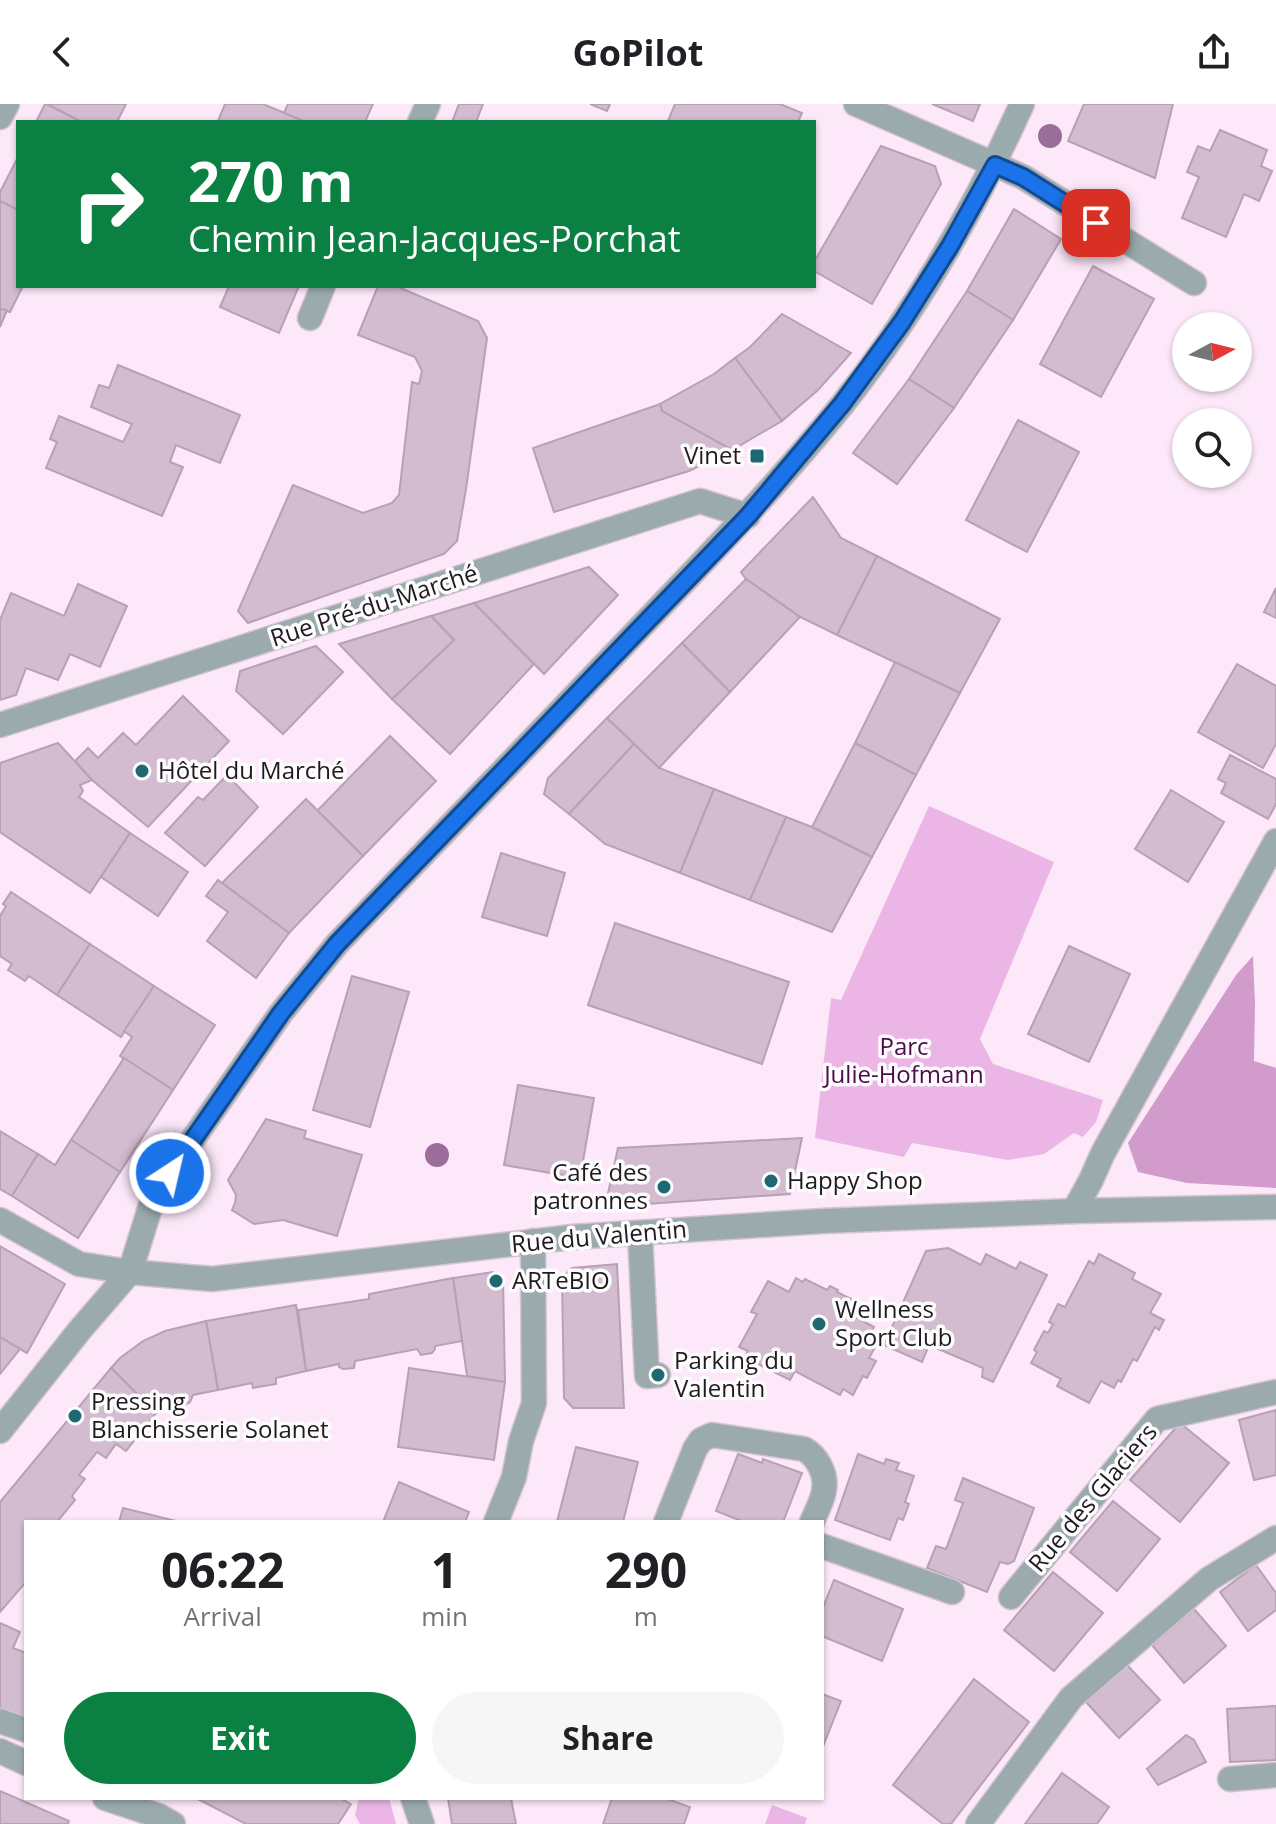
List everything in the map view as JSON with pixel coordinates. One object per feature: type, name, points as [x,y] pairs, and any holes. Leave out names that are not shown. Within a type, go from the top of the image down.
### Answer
[{"type":"street","points":[[0,117],[7,104]]},
{"type":"street","points":[[856,104],[1023,177],[1194,283]]},
{"type":"street","points":[[0,1431],[130,1272],[154,1195],[281,1013],[337,944],[748,516],[842,404],[902,322],[950,246],[995,165],[1022,104]]},
{"type":"street","points":[[310,318],[322,288]]},
{"type":"street","name":"Rue Pré-du-Marché","points":[[0,725],[700,501],[748,516]]},
{"type":"street","points":[[1074,1211],[1110,1139],[1276,841]]},
{"type":"street","name":"Rue du Valentin","points":[[0,1220],[79,1264],[212,1279],[533,1241],[640,1233],[823,1221],[1276,1207]]},
{"type":"street","points":[[640,1233],[647,1376],[658,1375]]},
{"type":"street","points":[[497,1520],[514,1477],[521,1441],[534,1403],[533,1241]]},
{"type":"street","name":"Rue des Glaciers","points":[[1011,1597],[1157,1419],[1276,1392]]},
{"type":"street","points":[[667,1520],[695,1449],[701,1440],[712,1435],[813,1453],[820,1466],[824,1490],[813,1520]]},
{"type":"street","points":[[978,1824],[1071,1698],[1209,1579],[1276,1538]]},
{"type":"street","points":[[824,1547],[952,1592]]},
{"type":"street","points":[[0,1721],[24,1729]]},
{"type":"street","points":[[0,1751],[24,1762]]},
{"type":"street","points":[[1230,1779],[1276,1775]]},
{"type":"street","points":[[111,1800],[159,1816],[173,1824]]},
{"type":"street","points":[[414,1800],[422,1824]]},
{"type":"green space","name":"Parc Julie-Hofmann","points":[[929,806],[1054,862],[980,1039],[993,1064],[1103,1100],[1096,1122],[1083,1137],[1074,1133],[1044,1154],[1008,1160],[912,1143],[904,1157],[815,1138],[831,998],[841,1000]]},
{"type":"green space","points":[[359,1800],[390,1800],[396,1824],[360,1824],[355,1815]]},
{"type":"green space","points":[[772,1805],[807,1818],[805,1824],[765,1824]]},
{"type":"shaded area","points":[[1253,956],[1254,1061],[1276,1068],[1276,1188],[1187,1183],[1138,1172],[1128,1143],[1236,975]]},
{"type":"building","points":[[47,104],[78,120],[37,120]]},
{"type":"building","points":[[47,104],[126,104],[118,120],[78,120]]},
{"type":"building","points":[[225,104],[263,104],[301,120],[218,120]]},
{"type":"building","points":[[288,104],[373,104],[366,120],[301,120],[284,113]]},
{"type":"building","points":[[459,104],[483,104],[477,120],[453,120]]},
{"type":"building","points":[[590,104],[610,104],[607,111]]},
{"type":"building","points":[[675,104],[780,104],[802,113],[799,120],[668,120]]},
{"type":"building","points":[[932,104],[980,104],[973,121]]},
{"type":"building","points":[[1084,104],[1173,104],[1155,178],[1068,141]]},
{"type":"building","points":[[1220,130],[1267,150],[1261,166],[1272,171],[1259,201],[1244,194],[1226,237],[1182,218],[1199,177],[1187,172],[1198,146],[1210,151]]},
{"type":"building","points":[[881,146],[935,166],[941,184],[872,304],[816,272],[816,259]]},
{"type":"building","points":[[16,161],[16,209],[0,201],[0,192]]},
{"type":"building","points":[[0,201],[16,209],[16,288],[22,288],[10,312],[0,309]]},
{"type":"building","points":[[1014,209],[1061,239],[1013,320],[967,291]]},
{"type":"building","points":[[1093,266],[1154,299],[1101,397],[1040,364]]},
{"type":"building","points":[[228,288],[298,288],[279,333],[220,307]]},
{"type":"building","points":[[377,288],[401,288],[478,321],[487,338],[457,541],[444,554],[248,623],[238,611],[293,485],[363,513],[392,503],[399,495],[412,382],[419,384],[422,371],[415,357],[358,335]]},
{"type":"building","points":[[967,291],[1013,320],[954,408],[909,379]]},
{"type":"building","points":[[0,309],[7,310],[0,327]]},
{"type":"building","points":[[782,314],[851,353],[818,390],[782,421],[735,358]]},
{"type":"building","points":[[735,358],[782,421],[732,450],[662,411],[660,404],[714,374]]},
{"type":"building","points":[[118,365],[240,415],[220,463],[176,445],[170,462],[183,467],[162,516],[46,468],[57,442],[50,439],[59,416],[123,442],[132,424],[91,407],[99,385],[109,388]]},
{"type":"building","points":[[909,379],[954,408],[897,484],[853,453]]},
{"type":"building","points":[[660,404],[662,411],[732,450],[689,471],[554,512],[533,448]]},
{"type":"building","points":[[1018,420],[1079,452],[1027,552],[966,520]]},
{"type":"building","points":[[813,497],[841,538],[877,556],[837,635],[800,617],[746,579],[741,572]]},
{"type":"building","points":[[877,556],[1000,619],[960,693],[837,635]]},
{"type":"building","points":[[589,567],[618,595],[544,674],[474,603]]},
{"type":"building","points":[[746,579],[800,617],[730,692],[682,643]]},
{"type":"building","points":[[78,584],[127,606],[100,667],[70,654],[58,680],[26,668],[16,695],[0,700],[0,620],[11,593],[64,616]]},
{"type":"building","points":[[1276,588],[1276,618],[1264,612]]},
{"type":"building","points":[[474,603],[534,664],[450,754],[392,699],[454,640],[431,616]]},
{"type":"building","points":[[431,616],[454,640],[392,699],[339,644]]},
{"type":"building","points":[[682,643],[730,692],[659,768],[607,718]]},
{"type":"building","points":[[316,646],[343,672],[283,734],[236,691],[240,671]]},
{"type":"building","points":[[895,662],[960,693],[916,775],[855,743]]},
{"type":"building","points":[[1237,664],[1276,686],[1276,744],[1263,768],[1198,732]]},
{"type":"building","name":"Hôtel du Marché","points":[[183,696],[229,741],[148,827],[92,780],[75,761],[88,748],[98,758],[123,733],[136,745]]},
{"type":"building","points":[[607,718],[634,744],[569,814],[544,794],[548,778]]},
{"type":"building","points":[[390,736],[436,781],[363,856],[317,811]]},
{"type":"building","points":[[58,743],[92,780],[80,785],[83,791],[79,797],[130,833],[90,893],[0,832],[0,763]]},
{"type":"building","points":[[855,743],[916,775],[872,857],[812,827]]},
{"type":"building","points":[[634,744],[659,768],[714,789],[680,873],[605,844],[569,814]]},
{"type":"building","points":[[1230,755],[1276,779],[1276,804],[1268,819],[1221,793],[1226,783],[1218,779]]},
{"type":"building","points":[[227,775],[258,807],[205,866],[165,833],[198,797],[203,800]]},
{"type":"building","points":[[714,789],[786,817],[750,900],[680,873]]},
{"type":"building","points":[[1171,790],[1224,822],[1188,882],[1135,849]]},
{"type":"building","points":[[306,799],[363,856],[289,933],[222,883]]},
{"type":"building","points":[[786,817],[872,857],[832,932],[750,900]]},
{"type":"building","points":[[130,833],[188,872],[158,916],[101,877]]},
{"type":"building","points":[[501,853],[565,873],[547,936],[482,917]]},
{"type":"building","points":[[218,880],[289,933],[256,978],[207,941],[228,912],[206,896]]},
{"type":"building","points":[[11,892],[90,944],[57,995],[29,976],[25,981],[8,970],[12,964],[0,956],[0,916]]},
{"type":"building","points":[[615,923],[789,982],[762,1064],[588,1005]]},
{"type":"building","points":[[90,944],[154,986],[121,1037],[57,995]]},
{"type":"building","points":[[1069,946],[1130,974],[1089,1062],[1028,1034]]},
{"type":"building","points":[[352,976],[409,992],[370,1127],[313,1110]]},
{"type":"building","points":[[154,986],[215,1025],[173,1090],[120,1056],[132,1037],[124,1031]]},
{"type":"building","points":[[124,1058],[173,1090],[120,1172],[71,1140]]},
{"type":"building","points":[[518,1085],[594,1098],[580,1178],[504,1165]]},
{"type":"building","points":[[266,1119],[306,1131],[304,1138],[362,1155],[337,1236],[283,1220],[254,1224],[232,1210],[236,1195],[228,1180]]},
{"type":"building","points":[[0,1131],[38,1154],[12,1196],[0,1189]]},
{"type":"building","points":[[802,1138],[790,1194],[605,1207],[618,1148]]},
{"type":"building","points":[[71,1140],[120,1172],[78,1238],[12,1196],[38,1154],[55,1165]]},
{"type":"building","points":[[0,1246],[65,1284],[27,1353],[0,1337]]},
{"type":"building","points":[[948,1248],[981,1265],[986,1254],[1016,1269],[1020,1262],[1047,1275],[993,1382],[982,1377],[983,1368],[929,1345],[922,1362],[884,1345],[926,1251]]},
{"type":"building","points":[[1099,1254],[1135,1273],[1132,1279],[1161,1294],[1150,1313],[1164,1320],[1159,1330],[1155,1327],[1137,1361],[1133,1359],[1121,1382],[1118,1380],[1114,1388],[1101,1381],[1089,1403],[1057,1386],[1061,1379],[1031,1363],[1044,1331],[1048,1333],[1053,1324],[1049,1322],[1058,1304],[1065,1307],[1089,1261],[1094,1264]]},
{"type":"building","points":[[617,1264],[624,1408],[573,1408],[564,1398],[562,1278],[572,1268]]},
{"type":"building","points":[[493,1272],[503,1280],[505,1382],[467,1376],[453,1278]]},
{"type":"building","points":[[453,1278],[462,1341],[435,1346],[432,1353],[421,1355],[417,1349],[355,1361],[354,1368],[343,1369],[339,1364],[306,1371],[298,1310],[369,1299],[369,1294]]},
{"type":"building","points":[[796,1278],[827,1290],[830,1286],[863,1305],[857,1318],[874,1327],[867,1339],[877,1344],[869,1358],[876,1361],[853,1395],[843,1389],[840,1395],[795,1371],[790,1380],[774,1372],[776,1367],[766,1361],[764,1367],[745,1357],[748,1351],[739,1347],[757,1314],[751,1312],[768,1281],[789,1292]]},
{"type":"building","points":[[296,1305],[306,1371],[276,1378],[276,1384],[253,1388],[252,1383],[218,1390],[206,1321]]},
{"type":"building","points":[[206,1321],[218,1390],[193,1395],[190,1402],[181,1407],[170,1403],[156,1413],[111,1368],[143,1341],[165,1331]]},
{"type":"building","points":[[0,1337],[20,1349],[0,1374]]},
{"type":"building","points":[[111,1368],[156,1413],[126,1451],[116,1444],[106,1458],[97,1452],[79,1475],[85,1479],[72,1496],[75,1500],[59,1520],[24,1520],[24,1584],[0,1612],[0,1502]]},
{"type":"building","points":[[409,1368],[505,1382],[494,1460],[398,1447]]},
{"type":"building","points":[[1276,1410],[1276,1475],[1254,1480],[1239,1420]]},
{"type":"building","points":[[1180,1423],[1229,1463],[1180,1522],[1130,1480]]},
{"type":"building","points":[[576,1447],[638,1462],[624,1520],[558,1520]]},
{"type":"building","points":[[738,1454],[802,1473],[784,1520],[739,1520],[716,1511]]},
{"type":"building","points":[[858,1454],[884,1464],[886,1459],[899,1463],[896,1470],[914,1476],[905,1502],[909,1504],[903,1520],[898,1518],[890,1540],[835,1520]]},
{"type":"building","points":[[963,1478],[1034,1508],[1014,1561],[1008,1564],[1000,1562],[987,1592],[927,1568],[936,1546],[946,1549],[963,1503],[955,1500]]},
{"type":"building","points":[[399,1482],[469,1512],[466,1520],[384,1520]]},
{"type":"building","points":[[1113,1501],[1160,1539],[1117,1591],[1070,1552]]},
{"type":"building","points":[[123,1508],[172,1520],[120,1520]]},
{"type":"building","points":[[1256,1565],[1276,1593],[1276,1610],[1248,1631],[1220,1592]]},
{"type":"building","points":[[1053,1572],[1103,1613],[1054,1671],[1004,1630]]},
{"type":"building","points":[[834,1580],[903,1609],[882,1661],[824,1637],[824,1605]]},
{"type":"building","points":[[1194,1609],[1226,1646],[1184,1683],[1152,1645]]},
{"type":"building","points":[[0,1623],[20,1632],[13,1648],[24,1652],[24,1717],[0,1709]]},
{"type":"building","points":[[1127,1665],[1160,1700],[1119,1738],[1086,1702]]},
{"type":"building","points":[[974,1679],[1029,1722],[951,1824],[943,1824],[893,1785]]},
{"type":"building","points":[[824,1695],[841,1701],[824,1744]]},
{"type":"building","points":[[1276,1706],[1276,1760],[1230,1762],[1227,1709]]},
{"type":"building","points":[[1186,1735],[1194,1740],[1206,1762],[1158,1785],[1147,1769]]},
{"type":"building","points":[[1062,1773],[1109,1807],[1097,1824],[1025,1824]]},
{"type":"building","points":[[0,1791],[69,1821],[68,1824],[0,1824]]},
{"type":"building","points":[[200,1800],[344,1800],[351,1804],[338,1824],[246,1824]]},
{"type":"building","points":[[448,1800],[511,1800],[516,1824],[452,1824]]},
{"type":"building","points":[[611,1800],[671,1800],[690,1807],[684,1824],[603,1824]]},
{"type":"place","name":"Vinet","points":[[757,456]]},
{"type":"place","name":"Hôtel du Marché","points":[[142,771]]},
{"type":"place","name":"Happy Shop","points":[[771,1181]]},
{"type":"place","name":"Café des patronnes","points":[[664,1187]]},
{"type":"place","name":"ARTeBIO","points":[[496,1281]]},
{"type":"place","name":"Wellness Sport Club","points":[[819,1324]]},
{"type":"place","name":"Parking du Valentin","points":[[658,1375]]},
{"type":"place","name":"Pressing Blanchisserie Solanet","points":[[75,1416]]},
{"type":"route","points":[[170,1173],[281,1013],[337,944],[748,516],[842,404],[902,322],[950,246],[995,165],[1023,177],[1096,223]]}]
